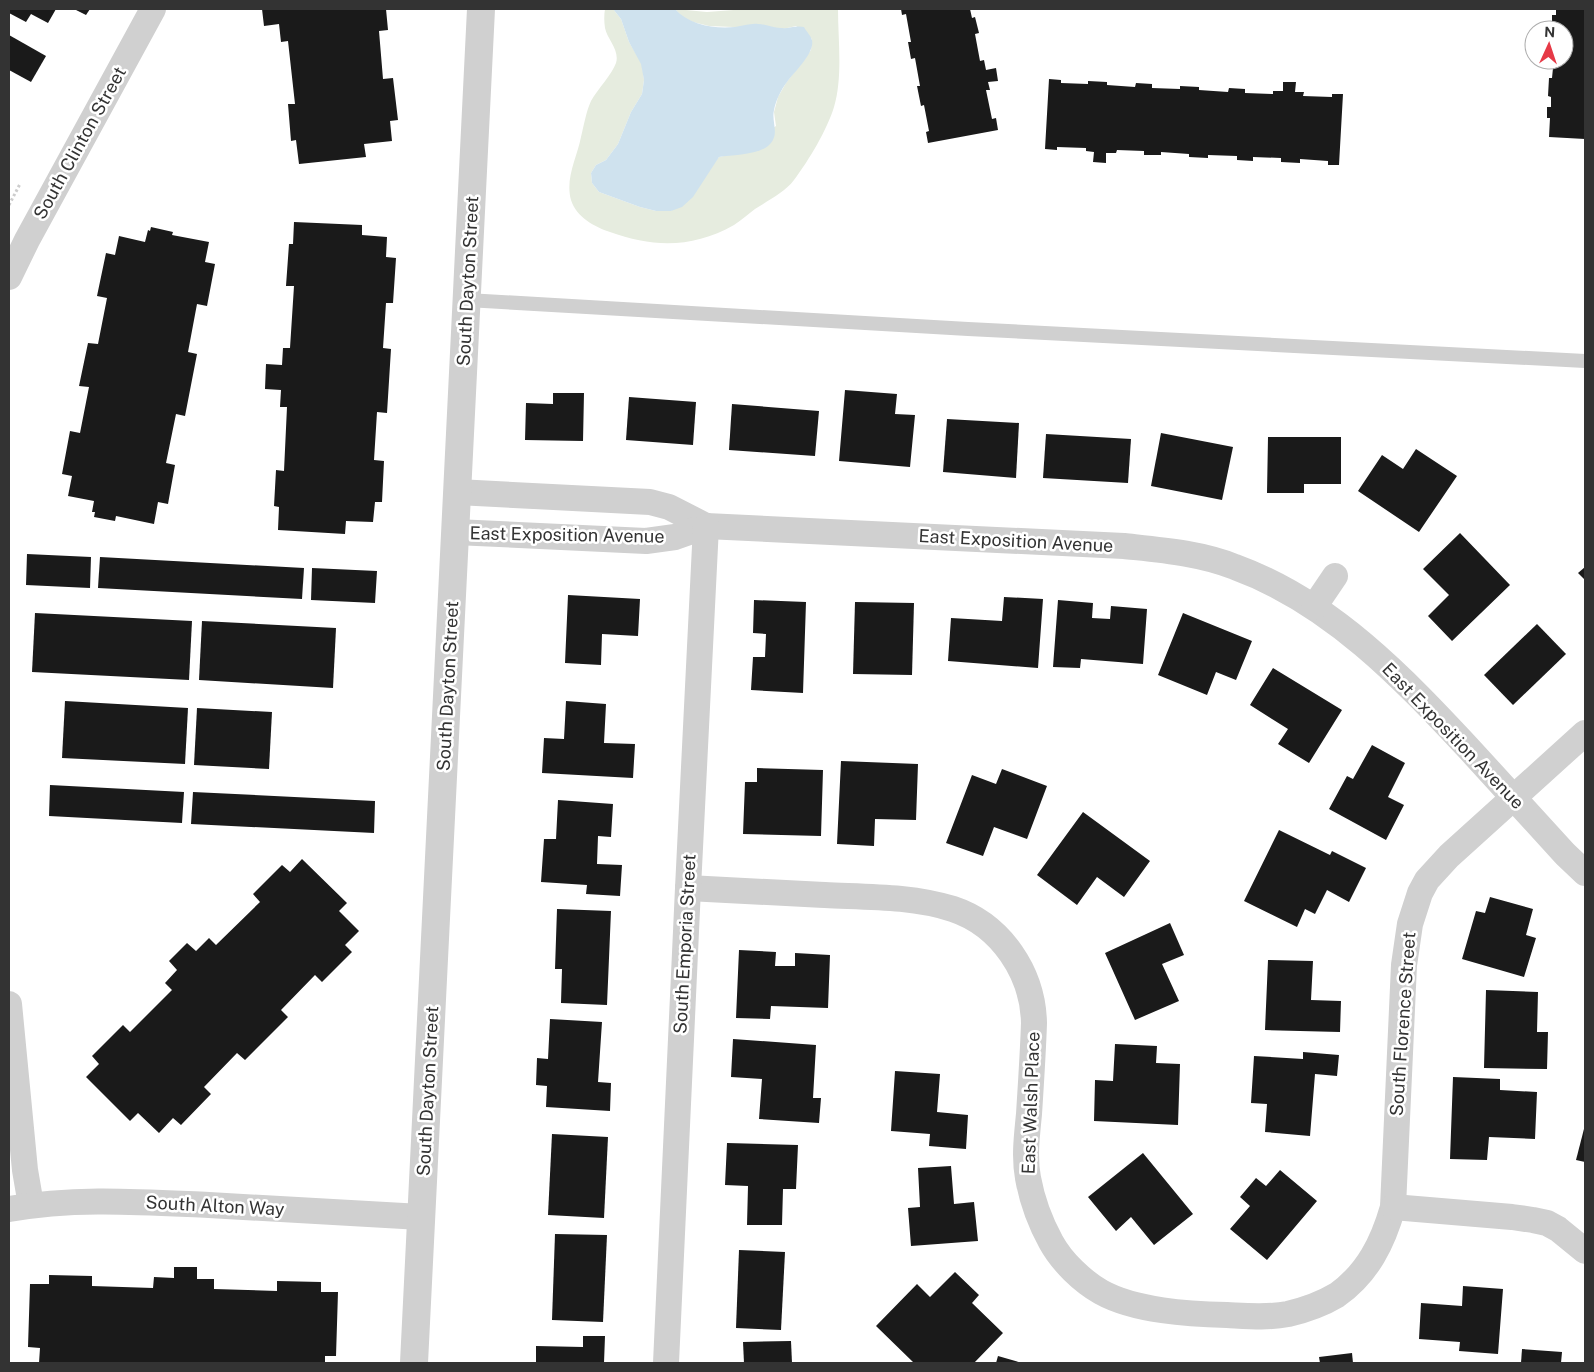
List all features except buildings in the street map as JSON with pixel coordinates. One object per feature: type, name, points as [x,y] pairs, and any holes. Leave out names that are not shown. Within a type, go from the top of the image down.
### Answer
[{"type":"street","name":"South Clinton Street","points":[[9,277],[27,240],[153,9]]},
{"type":"street","name":"South Dayton Street","points":[[414,1363],[481,9]]},
{"type":"street","name":"East Exposition Avenue","points":[[457,492],[650,502],[674,509],[706,526]]},
{"type":"street","name":"East Exposition Avenue","points":[[455,532],[646,541],[675,538],[706,526],[1106,545],[1190,554],[1233,566],[1261,578],[1314,607],[1366,647],[1399,676],[1585,873]]},
{"type":"street","name":"South Emporia Street","points":[[666,1363],[706,526]]},
{"type":"street","points":[[1314,607],[1335,576]]},
{"type":"street","name":"South Florence Street","points":[[1393,1207],[1404,965],[1410,924],[1420,893],[1427,880],[1448,856],[1585,733]]},
{"type":"street","name":"East Walsh Place","points":[[688,888],[890,898],[932,904],[954,910],[976,920],[1008,948],[1019,965],[1030,990],[1033,1006],[1033,1047],[1026,1150],[1032,1198],[1052,1244],[1084,1280],[1102,1293],[1148,1308],[1199,1314],[1277,1315],[1316,1306],[1337,1295],[1365,1268],[1377,1250],[1386,1231],[1393,1207]]},
{"type":"street","points":[[9,1004],[26,1170],[20,1207]]},
{"type":"street","name":"South Alton Way","points":[[20,1207],[100,1201],[145,1202],[422,1217]]},
{"type":"street","points":[[1393,1207],[1512,1216],[1547,1223],[1558,1229],[1585,1251]]},
{"type":"lane","points":[[466,300],[976,330],[1585,361]]},
{"type":"path","points":[[9,205],[20,184]]},
{"type":"shaded area","points":[[605,9],[613,9],[621,19],[629,42],[642,64],[644,80],[642,94],[631,112],[618,144],[606,160],[596,165],[591,173],[592,183],[599,192],[640,207],[656,211],[671,211],[719,157],[734,154],[776,126],[774,112],[778,97],[811,50],[812,39],[796,26],[783,29],[709,26],[682,17],[675,9],[707,12],[747,9],[838,9],[839,71],[834,107],[817,145],[794,180],[781,192],[734,225],[719,233],[688,242],[658,243],[642,241],[598,227],[582,216],[573,206],[571,200],[570,176],[589,105],[611,72],[617,58],[605,28]]},
{"type":"water","points":[[613,9],[675,9],[687,19],[702,25],[719,27],[735,27],[750,24],[778,28],[798,26],[804,27],[812,40],[810,51],[777,99],[773,115],[775,133],[772,142],[758,151],[719,157],[693,197],[682,207],[671,211],[656,211],[640,207],[599,192],[592,183],[591,173],[596,165],[606,160],[618,144],[631,112],[642,94],[644,80],[641,64],[629,42],[621,19]]}]
